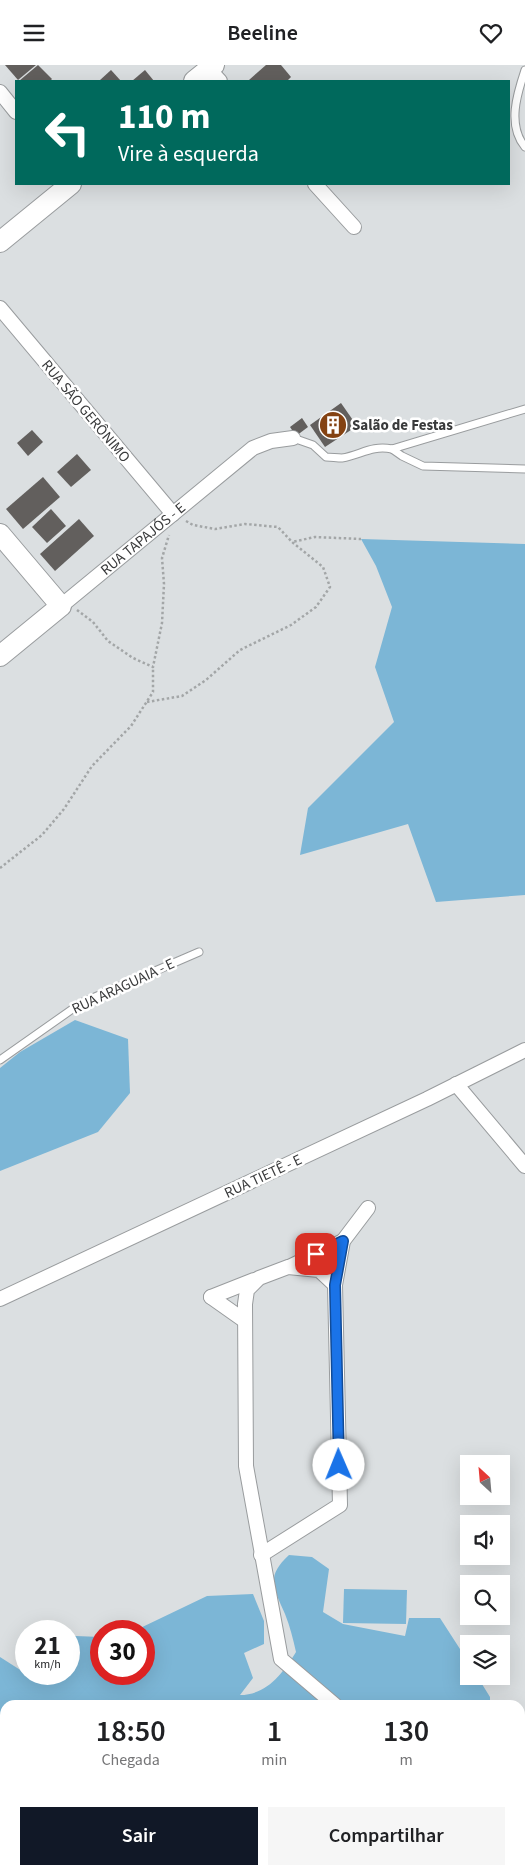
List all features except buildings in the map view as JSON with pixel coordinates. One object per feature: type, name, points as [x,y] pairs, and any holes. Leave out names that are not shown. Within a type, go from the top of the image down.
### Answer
[{"type":"street","points":[[0,92],[15,111]]},
{"type":"street","points":[[0,243],[70,185]]},
{"type":"street","points":[[316,185],[354,227]]},
{"type":"street","name":"RUA SÃO GERÔNIMO","points":[[0,308],[173,514]]},
{"type":"street","name":"RUA TAPAJÓS - E","points":[[0,656],[253,448],[271,441],[293,438]]},
{"type":"street","points":[[0,534],[64,604]]},
{"type":"street","name":"RUA TIETÊ - E","points":[[0,1299],[525,1050]]},
{"type":"street","points":[[456,1084],[525,1166]]},
{"type":"street","points":[[260,1555],[340,1505],[335,1285],[343,1241],[368,1208]]},
{"type":"street","points":[[245,1321],[211,1297],[288,1267],[343,1241]]},
{"type":"street","points":[[288,1267],[319,1270],[335,1285]]},
{"type":"street","points":[[259,1278],[247,1290],[245,1321],[246,1465],[260,1555],[281,1659],[329,1700]]},
{"type":"lane","points":[[525,70],[515,99],[516,127],[525,147]]},
{"type":"lane","points":[[392,449],[525,409]]},
{"type":"lane","points":[[293,438],[313,445],[326,457],[342,458],[366,449],[386,448],[392,449],[402,456],[423,465],[525,469]]},
{"type":"lane","name":"RUA ARAGUAIA - E","points":[[0,1060],[81,1003],[200,951]]},
{"type":"path","points":[[0,868],[42,835],[64,809],[92,766],[131,726],[153,692],[153,667],[162,623],[164,584],[162,558],[172,526],[173,514],[193,525],[215,529],[245,525],[278,527],[324,567],[330,587],[316,607],[290,625],[240,649],[206,680],[182,695],[147,702]]},
{"type":"path","points":[[292,541],[315,537],[361,539]]},
{"type":"path","points":[[64,604],[93,622],[108,641],[133,658],[153,667]]},
{"type":"shaded area","points":[[361,539],[525,544],[525,895],[436,902],[408,824],[300,855],[308,808],[394,722],[375,667],[392,607],[376,566]]},
{"type":"shaded area","points":[[75,1020],[128,1039],[130,1093],[98,1132],[0,1171],[0,1068],[20,1052]]},
{"type":"shaded area","points":[[289,1555],[312,1557],[329,1569],[323,1612],[343,1624],[405,1636],[409,1618],[440,1618],[460,1649],[460,1685],[483,1685],[490,1700],[0,1700],[0,1657],[15,1667],[15,1685],[80,1685],[80,1636],[90,1637],[90,1685],[155,1685],[155,1621],[207,1596],[253,1594],[264,1621],[264,1644],[244,1653],[253,1678],[240,1695],[258,1691],[280,1675],[296,1652],[288,1623],[275,1590],[274,1576]]},
{"type":"shaded area","points":[[344,1589],[407,1590],[406,1624],[343,1623]]},
{"type":"place","name":"Salão de Festas","points":[[333,425]]},
{"type":"route","points":[[316,1254],[343,1241],[335,1285],[339,1465]]}]
